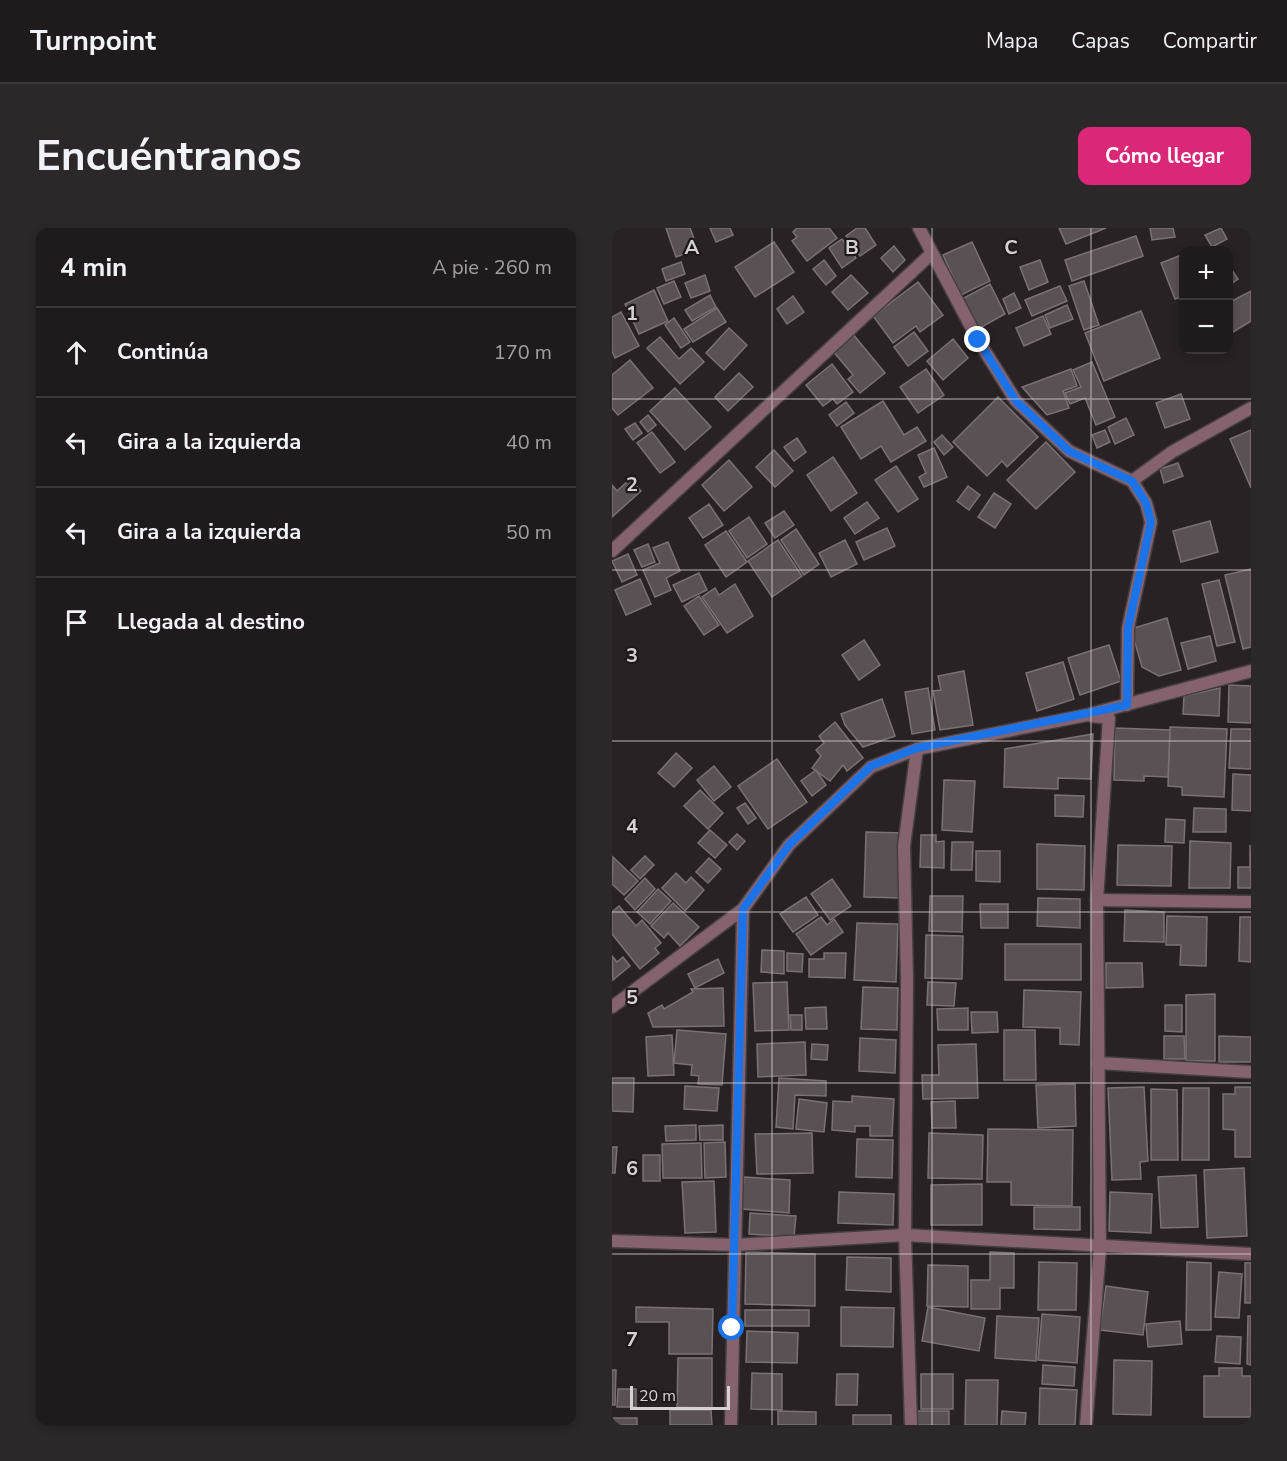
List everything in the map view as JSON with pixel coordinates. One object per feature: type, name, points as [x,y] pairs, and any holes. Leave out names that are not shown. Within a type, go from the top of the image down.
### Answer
[{"type":"street","points":[[919,228],[978,340],[1016,401],[1069,451],[1132,481],[1146,503],[1151,522],[1128,628],[1127,705]]},
{"type":"street","points":[[612,551],[931,254]]},
{"type":"street","points":[[1132,481],[1172,452],[1251,408]]},
{"type":"street","points":[[612,1007],[743,909],[789,845],[871,766],[917,748],[1087,715],[1251,671]]},
{"type":"street","points":[[1086,1425],[1100,1248],[1096,900],[1109,718],[1087,715]]},
{"type":"street","points":[[911,1425],[905,1235],[907,980],[904,846],[917,748]]},
{"type":"street","points":[[1096,900],[1251,902]]},
{"type":"street","points":[[731,1425],[743,909]]},
{"type":"street","points":[[1098,1063],[1251,1072]]},
{"type":"street","points":[[612,1242],[735,1245],[905,1235],[1100,1248],[1251,1254]]},
{"type":"building","points":[[666,228],[690,228],[698,249],[676,257]]},
{"type":"building","points":[[710,228],[730,228],[733,235],[716,242]]},
{"type":"building","points":[[797,228],[829,228],[837,238],[807,261],[792,241],[797,237],[793,232]]},
{"type":"building","points":[[857,228],[865,228],[876,245],[860,256],[846,236]]},
{"type":"building","points":[[1059,228],[1106,228],[1066,244]]},
{"type":"building","points":[[1150,228],[1173,228],[1175,237],[1152,240]]},
{"type":"building","points":[[1221,228],[1227,239],[1211,246],[1205,235]]},
{"type":"building","points":[[1136,236],[1143,256],[1072,281],[1065,260]]},
{"type":"building","points":[[842,239],[856,258],[842,268],[829,248]]},
{"type":"building","points":[[774,242],[794,272],[755,297],[735,267]]},
{"type":"building","points":[[972,242],[990,281],[961,295],[943,255]]},
{"type":"building","points":[[894,246],[905,260],[893,272],[881,258]]},
{"type":"building","points":[[1179,256],[1179,298],[1175,299],[1161,263]]},
{"type":"building","points":[[824,260],[836,276],[826,285],[813,269]]},
{"type":"building","points":[[1040,260],[1048,282],[1029,290],[1020,267]]},
{"type":"building","points":[[681,262],[685,274],[666,281],[662,269]]},
{"type":"building","points":[[1233,272],[1238,279],[1233,282]]},
{"type":"building","points":[[705,275],[710,291],[691,298],[685,283]]},
{"type":"building","points":[[851,275],[868,293],[848,310],[832,292]]},
{"type":"building","points":[[674,281],[681,297],[664,304],[657,288]]},
{"type":"building","points":[[1084,281],[1099,325],[1084,330],[1069,286]]},
{"type":"building","points":[[918,282],[943,315],[920,332],[916,326],[893,343],[873,316]]},
{"type":"building","points":[[990,284],[1005,314],[978,329],[962,299]]},
{"type":"building","points":[[1060,286],[1067,301],[1032,316],[1025,300]]},
{"type":"building","points":[[654,290],[668,321],[639,334],[625,304]]},
{"type":"building","points":[[1251,291],[1251,321],[1233,332],[1233,300]]},
{"type":"building","points":[[1014,293],[1021,308],[1009,314],[1003,299]]},
{"type":"building","points":[[710,295],[716,307],[692,321],[685,310]]},
{"type":"building","points":[[793,296],[804,312],[787,324],[777,309]]},
{"type":"building","points":[[1067,305],[1073,319],[1050,328],[1045,315]]},
{"type":"building","points":[[717,308],[726,322],[693,342],[684,329]]},
{"type":"building","points":[[1141,311],[1160,358],[1104,381],[1085,333]]},
{"type":"building","points":[[621,312],[639,346],[615,358],[612,351],[612,317]]},
{"type":"building","points":[[1043,316],[1051,334],[1024,346],[1016,328]]},
{"type":"building","points":[[674,318],[690,342],[681,348],[665,325]]},
{"type":"building","points":[[729,328],[747,345],[724,370],[706,353]]},
{"type":"building","points":[[914,332],[928,351],[908,366],[894,347]]},
{"type":"building","points":[[852,333],[885,373],[860,393],[848,379],[853,375],[832,350]]},
{"type":"building","points":[[660,337],[679,359],[691,348],[704,362],[680,384],[647,348]]},
{"type":"building","points":[[953,339],[968,358],[943,380],[927,361]]},
{"type":"building","points":[[630,360],[653,388],[618,415],[612,408],[612,375]]},
{"type":"building","points":[[1092,362],[1115,417],[1096,425],[1085,398],[1070,404],[1065,393],[1081,387],[1073,370]]},
{"type":"building","points":[[832,364],[853,392],[837,404],[833,399],[823,406],[806,385]]},
{"type":"building","points":[[926,369],[944,395],[918,413],[900,387]]},
{"type":"building","points":[[1071,369],[1077,386],[1063,391],[1069,408],[1047,415],[1022,387]]},
{"type":"building","points":[[739,373],[753,387],[728,411],[715,397]]},
{"type":"building","points":[[675,388],[711,427],[685,450],[650,411]]},
{"type":"building","points":[[1181,394],[1190,419],[1165,428],[1156,403]]},
{"type":"building","points":[[998,397],[1038,437],[1007,467],[1002,461],[987,476],[953,442]]},
{"type":"building","points":[[883,401],[904,435],[917,427],[926,441],[891,462],[881,446],[861,459],[841,427]]},
{"type":"building","points":[[846,402],[854,413],[837,426],[829,415]]},
{"type":"building","points":[[648,415],[656,425],[648,432],[640,422]]},
{"type":"building","points":[[1126,418],[1134,435],[1115,444],[1108,427]]},
{"type":"building","points":[[635,423],[642,433],[633,440],[625,429]]},
{"type":"building","points":[[1105,430],[1110,442],[1097,448],[1092,435]]},
{"type":"building","points":[[1251,430],[1251,488],[1230,439]]},
{"type":"building","points":[[652,432],[675,462],[660,473],[637,443]]},
{"type":"building","points":[[942,435],[953,447],[944,455],[934,442]]},
{"type":"building","points":[[797,438],[806,452],[794,461],[784,447]]},
{"type":"building","points":[[1046,442],[1075,472],[1036,509],[1007,480]]},
{"type":"building","points":[[934,448],[947,477],[924,487],[919,477],[926,473],[918,455]]},
{"type":"building","points":[[774,450],[793,471],[775,487],[756,467]]},
{"type":"building","points":[[833,457],[857,493],[831,511],[807,475]]},
{"type":"building","points":[[729,460],[752,487],[724,511],[702,485]]},
{"type":"building","points":[[1178,463],[1183,476],[1164,483],[1160,469]]},
{"type":"building","points":[[896,466],[918,499],[898,512],[875,480]]},
{"type":"building","points":[[630,479],[641,491],[612,517],[612,485],[617,491]]},
{"type":"building","points":[[968,486],[980,495],[969,510],[957,501]]},
{"type":"building","points":[[994,493],[1011,504],[995,528],[978,517]]},
{"type":"building","points":[[867,502],[879,518],[855,534],[844,518]]},
{"type":"building","points":[[709,504],[723,525],[703,538],[689,518]]},
{"type":"building","points":[[784,511],[794,525],[775,538],[765,523]]},
{"type":"building","points":[[749,517],[767,544],[747,558],[729,531]]},
{"type":"building","points":[[1210,521],[1218,552],[1181,562],[1173,531]]},
{"type":"building","points":[[887,528],[895,546],[864,560],[856,542]]},
{"type":"building","points":[[796,529],[819,564],[804,575],[781,540]]},
{"type":"building","points":[[726,531],[747,562],[726,577],[705,545]]},
{"type":"building","points":[[778,540],[802,576],[772,597],[748,561]]},
{"type":"building","points":[[845,540],[857,564],[831,577],[819,553]]},
{"type":"building","points":[[668,542],[680,571],[666,578],[671,590],[655,597],[643,570],[660,563],[653,548]]},
{"type":"building","points":[[648,544],[655,562],[642,567],[634,550]]},
{"type":"building","points":[[628,554],[637,575],[622,582],[612,561]]},
{"type":"building","points":[[1251,569],[1251,647],[1243,649],[1225,575]]},
{"type":"building","points":[[699,573],[707,590],[682,602],[673,585]]},
{"type":"building","points":[[640,579],[651,604],[626,615],[615,590]]},
{"type":"building","points":[[1219,580],[1235,642],[1217,646],[1202,584]]},
{"type":"building","points":[[735,584],[753,616],[727,633],[702,597],[715,588],[719,595]]},
{"type":"building","points":[[699,596],[719,625],[704,635],[684,606]]},
{"type":"building","points":[[1167,618],[1181,670],[1159,676],[1142,667],[1131,629]]},
{"type":"building","points":[[1210,636],[1216,661],[1188,669],[1181,643]]},
{"type":"building","points":[[864,640],[880,665],[859,680],[842,655]]},
{"type":"building","points":[[1109,645],[1121,681],[1080,695],[1068,658]]},
{"type":"building","points":[[1063,662],[1074,699],[1037,711],[1026,673]]},
{"type":"building","points":[[964,671],[973,725],[940,730],[933,691],[941,690],[938,676]]},
{"type":"building","points":[[1229,685],[1251,686],[1251,723],[1228,722]]},
{"type":"building","points":[[928,688],[935,730],[912,734],[905,692]]},
{"type":"building","points":[[1220,688],[1219,716],[1183,714],[1184,696]]},
{"type":"building","points":[[882,699],[895,736],[863,747],[845,725],[841,714]]},
{"type":"building","points":[[835,722],[863,758],[847,771],[843,765],[830,781],[812,768],[821,756],[816,750],[824,743],[819,736]]},
{"type":"building","points":[[1170,727],[1227,729],[1224,797],[1182,795],[1182,787],[1168,786]]},
{"type":"building","points":[[1115,728],[1170,730],[1168,777],[1144,776],[1144,781],[1114,780]]},
{"type":"building","points":[[1231,729],[1251,729],[1251,769],[1229,768]]},
{"type":"building","points":[[1093,734],[1091,779],[1058,778],[1058,789],[1004,787],[1005,749]]},
{"type":"building","points":[[676,753],[692,768],[674,787],[658,773]]},
{"type":"building","points":[[777,759],[807,802],[768,829],[738,786]]},
{"type":"building","points":[[714,766],[731,787],[714,801],[697,780]]},
{"type":"building","points":[[816,770],[826,785],[812,796],[801,781]]},
{"type":"building","points":[[1233,774],[1251,775],[1251,811],[1232,810]]},
{"type":"building","points":[[944,780],[975,781],[972,832],[942,830]]},
{"type":"building","points":[[700,790],[723,813],[708,829],[684,806]]},
{"type":"building","points":[[1055,795],[1084,796],[1083,817],[1055,816]]},
{"type":"building","points":[[745,803],[756,818],[748,824],[737,808]]},
{"type":"building","points":[[1194,808],[1226,809],[1226,832],[1193,832]]},
{"type":"building","points":[[1166,819],[1185,820],[1184,843],[1165,842]]},
{"type":"building","points":[[710,830],[727,845],[715,858],[698,843]]},
{"type":"building","points":[[866,832],[904,833],[902,898],[864,897]]},
{"type":"building","points":[[737,834],[745,841],[737,850],[729,842]]},
{"type":"building","points":[[921,835],[936,835],[936,842],[944,841],[944,868],[920,867]]},
{"type":"building","points":[[1190,841],[1231,843],[1230,888],[1189,888]]},
{"type":"building","points":[[952,842],[973,842],[972,870],[951,870]]},
{"type":"building","points":[[1037,844],[1085,846],[1084,890],[1037,889]]},
{"type":"building","points":[[1118,845],[1172,846],[1171,886],[1117,885]]},
{"type":"building","points":[[1250,845],[1251,888],[1238,888],[1238,867],[1250,867]]},
{"type":"building","points":[[976,851],[1000,851],[1000,882],[976,881]]},
{"type":"building","points":[[645,856],[654,865],[640,879],[631,870]]},
{"type":"building","points":[[613,857],[638,881],[624,895],[612,884]]},
{"type":"building","points":[[709,858],[721,869],[708,883],[696,872]]},
{"type":"building","points":[[676,873],[686,883],[691,877],[704,890],[685,911],[662,888]]},
{"type":"building","points":[[645,878],[655,889],[635,910],[625,899]]},
{"type":"building","points":[[832,879],[851,906],[830,920],[811,894]]},
{"type":"building","points":[[658,889],[671,901],[650,924],[637,912]]},
{"type":"building","points":[[930,896],[963,896],[962,932],[929,931]]},
{"type":"building","points":[[806,897],[818,915],[793,932],[780,914]]},
{"type":"building","points":[[1038,898],[1080,899],[1080,928],[1037,926]]},
{"type":"building","points":[[673,903],[699,927],[680,946],[668,933],[664,938],[651,926]]},
{"type":"building","points":[[980,904],[1008,904],[1008,928],[981,928]]},
{"type":"building","points":[[619,906],[636,926],[642,920],[661,943],[655,948],[659,953],[640,969],[612,934],[612,912]]},
{"type":"building","points":[[1125,910],[1164,912],[1164,942],[1124,941]]},
{"type":"building","points":[[1167,916],[1207,917],[1206,966],[1180,965],[1181,945],[1166,945]]},
{"type":"building","points":[[821,917],[827,925],[834,919],[843,932],[811,955],[796,934]]},
{"type":"building","points":[[1240,917],[1251,917],[1251,962],[1239,961]]},
{"type":"building","points":[[857,923],[898,924],[896,982],[854,980]]},
{"type":"building","points":[[926,935],[963,936],[962,979],[925,978]]},
{"type":"building","points":[[1005,944],[1081,944],[1081,980],[1005,980]]},
{"type":"building","points":[[762,950],[784,951],[784,974],[761,972]]},
{"type":"building","points":[[787,953],[803,954],[802,972],[787,971]]},
{"type":"building","points":[[824,953],[846,953],[845,978],[809,977],[809,959],[824,959]]},
{"type":"building","points":[[612,956],[617,962],[623,957],[630,966],[613,980]]},
{"type":"building","points":[[718,959],[724,973],[695,988],[688,974]]},
{"type":"building","points":[[1106,963],[1142,963],[1143,987],[1106,988]]},
{"type":"building","points":[[787,982],[789,1030],[755,1031],[753,983]]},
{"type":"building","points":[[928,982],[956,983],[954,1006],[927,1005]]},
{"type":"building","points":[[863,987],[898,988],[897,1030],[861,1029]]},
{"type":"building","points":[[723,988],[724,1026],[653,1027],[648,1013],[662,1005],[664,1009],[693,992],[691,989]]},
{"type":"building","points":[[1024,990],[1081,992],[1079,1045],[1060,1044],[1060,1028],[1023,1027]]},
{"type":"building","points":[[1215,994],[1215,1061],[1186,1061],[1186,995]]},
{"type":"building","points":[[1165,1005],[1182,1005],[1182,1032],[1165,1031]]},
{"type":"building","points":[[826,1007],[827,1029],[806,1029],[805,1008]]},
{"type":"building","points":[[968,1008],[968,1030],[938,1030],[937,1009]]},
{"type":"building","points":[[971,1012],[997,1012],[998,1032],[972,1033]]},
{"type":"building","points":[[790,1015],[802,1015],[802,1030],[791,1030]]},
{"type":"building","points":[[677,1030],[726,1034],[722,1085],[698,1084],[699,1076],[691,1075],[692,1065],[674,1063]]},
{"type":"building","points":[[1004,1030],[1035,1030],[1036,1080],[1004,1080]]},
{"type":"building","points":[[672,1035],[674,1075],[648,1076],[646,1037]]},
{"type":"building","points":[[1164,1036],[1184,1036],[1185,1059],[1164,1059]]},
{"type":"building","points":[[1219,1036],[1251,1037],[1251,1062],[1219,1062]]},
{"type":"building","points":[[860,1038],[896,1040],[895,1073],[859,1071]]},
{"type":"building","points":[[805,1042],[806,1075],[758,1077],[757,1044]]},
{"type":"building","points":[[812,1044],[828,1045],[827,1060],[811,1059]]},
{"type":"building","points":[[976,1044],[978,1098],[923,1099],[922,1075],[939,1075],[938,1045]]},
{"type":"building","points":[[612,1078],[634,1078],[633,1112],[612,1111]]},
{"type":"building","points":[[779,1078],[826,1081],[826,1096],[795,1095],[793,1129],[776,1127]]},
{"type":"building","points":[[1075,1084],[1076,1126],[1038,1128],[1036,1085]]},
{"type":"building","points":[[685,1086],[719,1088],[717,1111],[684,1109]]},
{"type":"building","points":[[1144,1087],[1148,1161],[1140,1162],[1141,1179],[1112,1180],[1108,1088]]},
{"type":"building","points":[[1235,1087],[1251,1087],[1251,1157],[1235,1157],[1235,1130],[1223,1129],[1223,1094],[1235,1094]]},
{"type":"building","points":[[1183,1088],[1209,1088],[1209,1160],[1182,1160]]},
{"type":"building","points":[[1151,1089],[1177,1090],[1178,1160],[1151,1160]]},
{"type":"building","points":[[852,1096],[894,1099],[892,1136],[870,1136],[870,1126],[855,1126],[855,1132],[832,1130],[833,1101],[852,1102]]},
{"type":"building","points":[[799,1099],[827,1103],[824,1132],[796,1129]]},
{"type":"building","points":[[955,1101],[956,1128],[932,1128],[931,1102]]},
{"type":"building","points":[[696,1125],[696,1140],[666,1141],[665,1126]]},
{"type":"building","points":[[723,1125],[723,1140],[700,1140],[699,1126]]},
{"type":"building","points":[[988,1129],[1073,1130],[1072,1206],[1011,1205],[1011,1182],[987,1182]]},
{"type":"building","points":[[812,1133],[813,1173],[757,1174],[755,1134]]},
{"type":"building","points":[[929,1133],[983,1135],[982,1179],[928,1178]]},
{"type":"building","points":[[857,1139],[893,1140],[892,1178],[856,1177]]},
{"type":"building","points":[[725,1142],[726,1177],[705,1178],[704,1143]]},
{"type":"building","points":[[701,1143],[702,1178],[663,1178],[662,1144]]},
{"type":"building","points":[[612,1147],[617,1147],[615,1173],[612,1173]]},
{"type":"building","points":[[643,1155],[660,1155],[660,1181],[643,1181]]},
{"type":"building","points":[[1244,1168],[1247,1236],[1207,1238],[1204,1170]]},
{"type":"building","points":[[1196,1175],[1198,1227],[1161,1228],[1158,1177]]},
{"type":"building","points":[[744,1177],[790,1180],[789,1213],[742,1209]]},
{"type":"building","points":[[714,1181],[716,1232],[685,1233],[682,1182]]},
{"type":"building","points":[[982,1184],[982,1225],[931,1225],[931,1185]]},
{"type":"building","points":[[839,1192],[894,1194],[893,1225],[838,1223]]},
{"type":"building","points":[[1110,1192],[1152,1194],[1151,1233],[1109,1231]]},
{"type":"building","points":[[1034,1207],[1080,1207],[1080,1230],[1034,1229]]},
{"type":"building","points":[[750,1213],[796,1216],[794,1237],[749,1234]]},
{"type":"building","points":[[746,1252],[815,1254],[815,1306],[745,1304]]},
{"type":"building","points":[[990,1252],[1014,1253],[1014,1288],[1000,1288],[1000,1309],[971,1309],[971,1280],[990,1280]]},
{"type":"building","points":[[847,1257],[891,1258],[891,1292],[846,1290]]},
{"type":"building","points":[[1039,1262],[1077,1263],[1076,1310],[1038,1310]]},
{"type":"building","points":[[1187,1262],[1211,1263],[1211,1330],[1186,1330]]},
{"type":"building","points":[[1245,1263],[1251,1263],[1251,1303],[1245,1303]]},
{"type":"building","points":[[928,1265],[968,1266],[968,1307],[927,1306]]},
{"type":"building","points":[[1219,1272],[1242,1274],[1239,1318],[1215,1317]]},
{"type":"building","points":[[1106,1286],[1148,1292],[1143,1335],[1100,1330]]},
{"type":"building","points":[[636,1307],[713,1309],[712,1354],[669,1354],[669,1322],[636,1322]]},
{"type":"building","points":[[841,1307],[894,1308],[893,1347],[841,1346]]},
{"type":"building","points":[[928,1307],[985,1318],[979,1351],[922,1341]]},
{"type":"building","points":[[745,1310],[809,1310],[809,1326],[745,1326]]},
{"type":"building","points":[[1042,1314],[1080,1317],[1077,1363],[1038,1360]]},
{"type":"building","points":[[997,1316],[1039,1318],[1036,1361],[995,1358]]},
{"type":"building","points":[[1248,1316],[1251,1316],[1251,1365],[1247,1364]]},
{"type":"building","points":[[1180,1321],[1182,1344],[1148,1347],[1146,1324]]},
{"type":"building","points":[[747,1331],[798,1333],[797,1363],[746,1362]]},
{"type":"building","points":[[1217,1336],[1241,1337],[1240,1364],[1215,1362]]},
{"type":"building","points":[[678,1358],[712,1358],[712,1408],[677,1407]]},
{"type":"building","points":[[1114,1360],[1152,1361],[1151,1415],[1113,1414]]},
{"type":"building","points":[[1043,1365],[1075,1367],[1074,1386],[1042,1384]]},
{"type":"building","points":[[1219,1368],[1242,1368],[1242,1376],[1251,1376],[1251,1417],[1204,1417],[1204,1376],[1219,1376]]},
{"type":"building","points":[[612,1370],[616,1370],[615,1405],[612,1405]]},
{"type":"building","points":[[752,1373],[782,1374],[782,1410],[751,1409]]},
{"type":"building","points":[[837,1374],[858,1374],[857,1405],[836,1405]]},
{"type":"building","points":[[921,1374],[953,1374],[953,1409],[921,1409]]},
{"type":"building","points":[[966,1380],[998,1380],[997,1425],[965,1425]]},
{"type":"building","points":[[1040,1388],[1077,1390],[1075,1425],[1039,1425]]},
{"type":"building","points":[[618,1389],[636,1389],[636,1407],[617,1407]]},
{"type":"building","points":[[670,1410],[711,1410],[712,1425],[670,1425]]},
{"type":"building","points":[[778,1411],[816,1412],[816,1425],[778,1425]]},
{"type":"building","points":[[917,1411],[949,1411],[949,1425],[917,1425]]},
{"type":"building","points":[[1002,1411],[1026,1413],[1025,1425],[1001,1425]]},
{"type":"building","points":[[853,1415],[891,1415],[891,1425],[853,1425]]},
{"type":"building","points":[[612,1418],[637,1418],[637,1425],[612,1425]]},
{"type":"route","points":[[732,1328],[743,909],[789,845],[871,766],[917,748],[1127,705],[1128,628],[1151,522],[1146,503],[1132,481],[1069,451],[1016,401],[978,340]]}]
